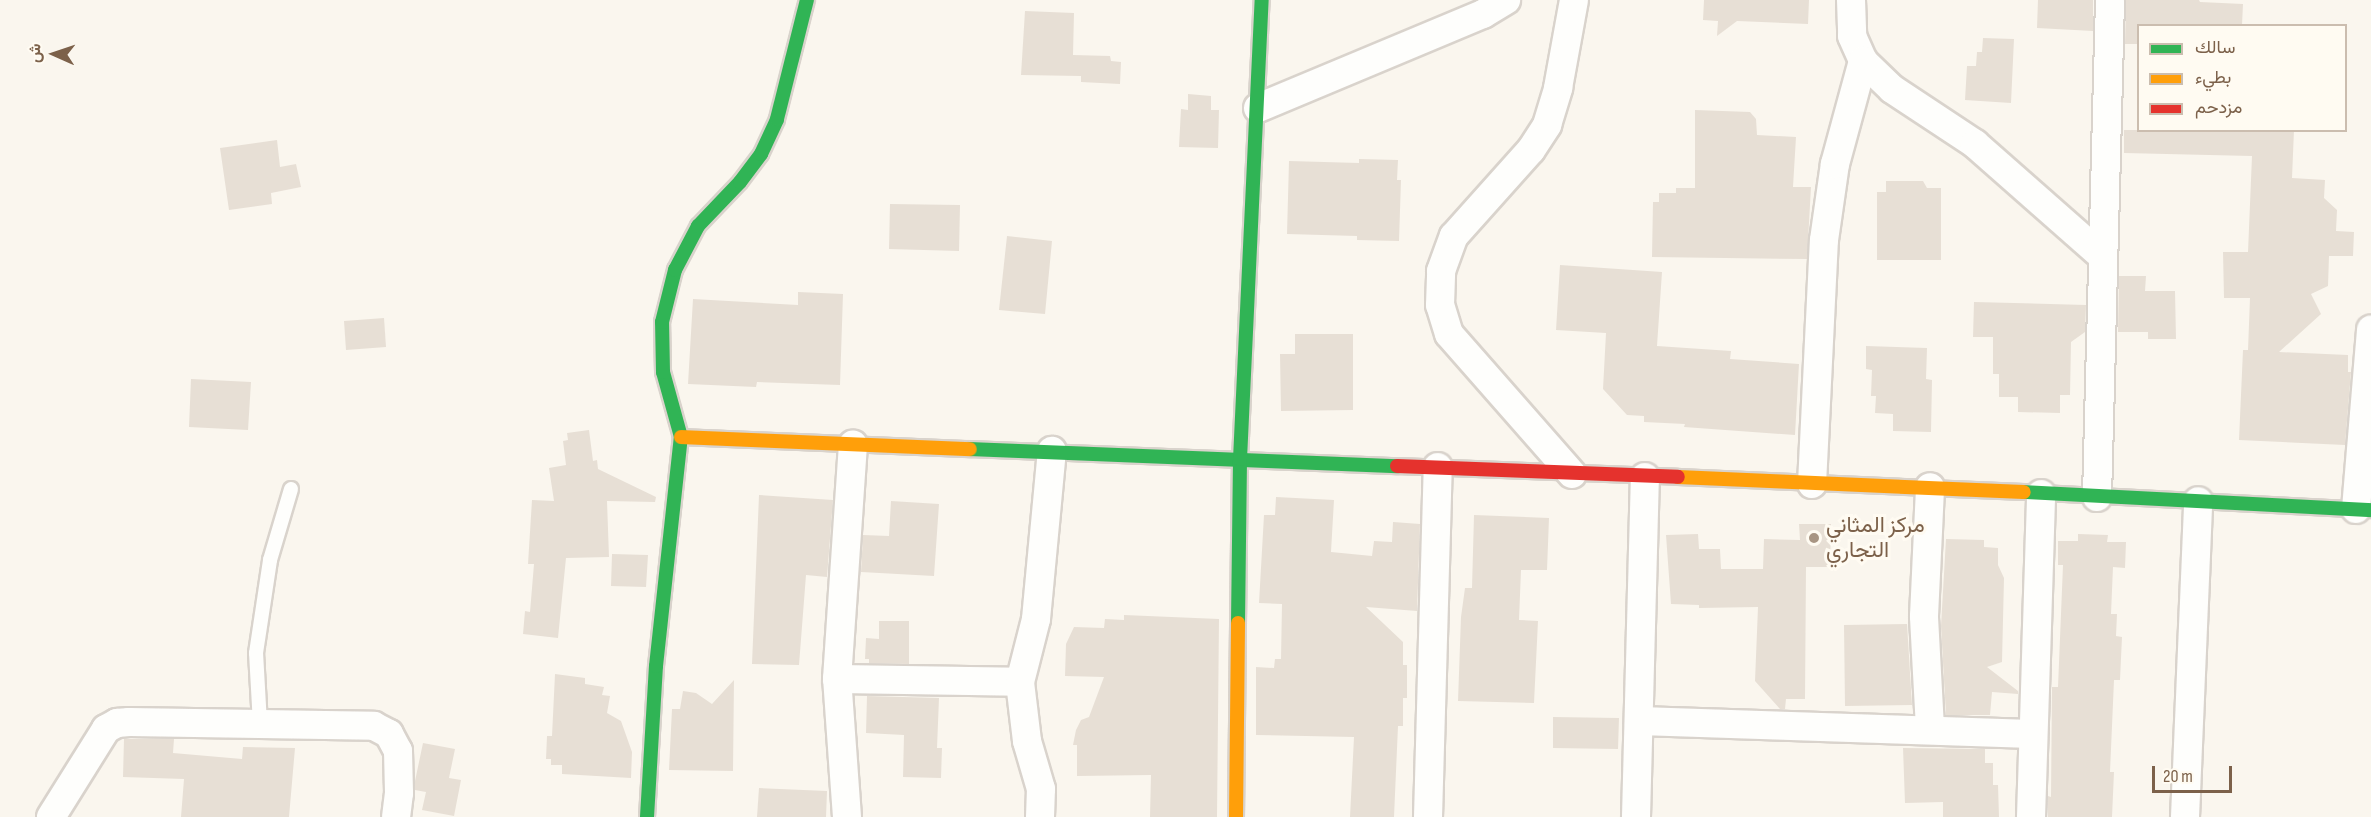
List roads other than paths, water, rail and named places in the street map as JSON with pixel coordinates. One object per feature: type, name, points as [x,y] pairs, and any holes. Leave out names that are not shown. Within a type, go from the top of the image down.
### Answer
[{"type":"street","points":[[649,816],[656,666],[681,437],[663,372],[662,322],[675,270],[698,226],[740,182],[761,154],[777,119],[807,0]]},
{"type":"street","points":[[1236,817],[1240,459],[1262,0]]},
{"type":"street","points":[[1258,108],[1483,14],[1506,0]]},
{"type":"street","points":[[1572,474],[1449,334],[1440,305],[1441,271],[1454,236],[1531,150],[1547,125],[1558,88],[1574,0]]},
{"type":"street","points":[[1851,0],[1852,36],[1863,61],[1892,89],[1975,144],[2101,255]]},
{"type":"street","points":[[2097,497],[2101,255],[2110,0]]},
{"type":"street","points":[[1812,484],[1824,240],[1835,164],[1863,61]]},
{"type":"street","points":[[681,437],[1930,487],[2363,510],[2371,330]]},
{"type":"street","points":[[847,817],[837,679],[853,445]]},
{"type":"street","points":[[1040,817],[1041,789],[1027,741],[1020,682],[1036,620],[1052,451]]},
{"type":"street","points":[[1428,817],[1438,467]]},
{"type":"street","points":[[1636,817],[1645,477]]},
{"type":"street","points":[[1930,487],[1924,616],[1930,729]]},
{"type":"street","points":[[2031,817],[2041,494]]},
{"type":"street","points":[[2185,817],[2198,501]]},
{"type":"street","points":[[837,679],[1020,682]]},
{"type":"street","points":[[1638,721],[2033,734]]},
{"type":"street","points":[[51,817],[106,729],[117,723],[374,726],[389,734],[398,751],[399,793],[396,817]]},
{"type":"lane","points":[[260,724],[256,653],[270,560],[291,489]]},
{"type":"place","name":"مركز المثاني التجاري","points":[[1814,538]]}]
